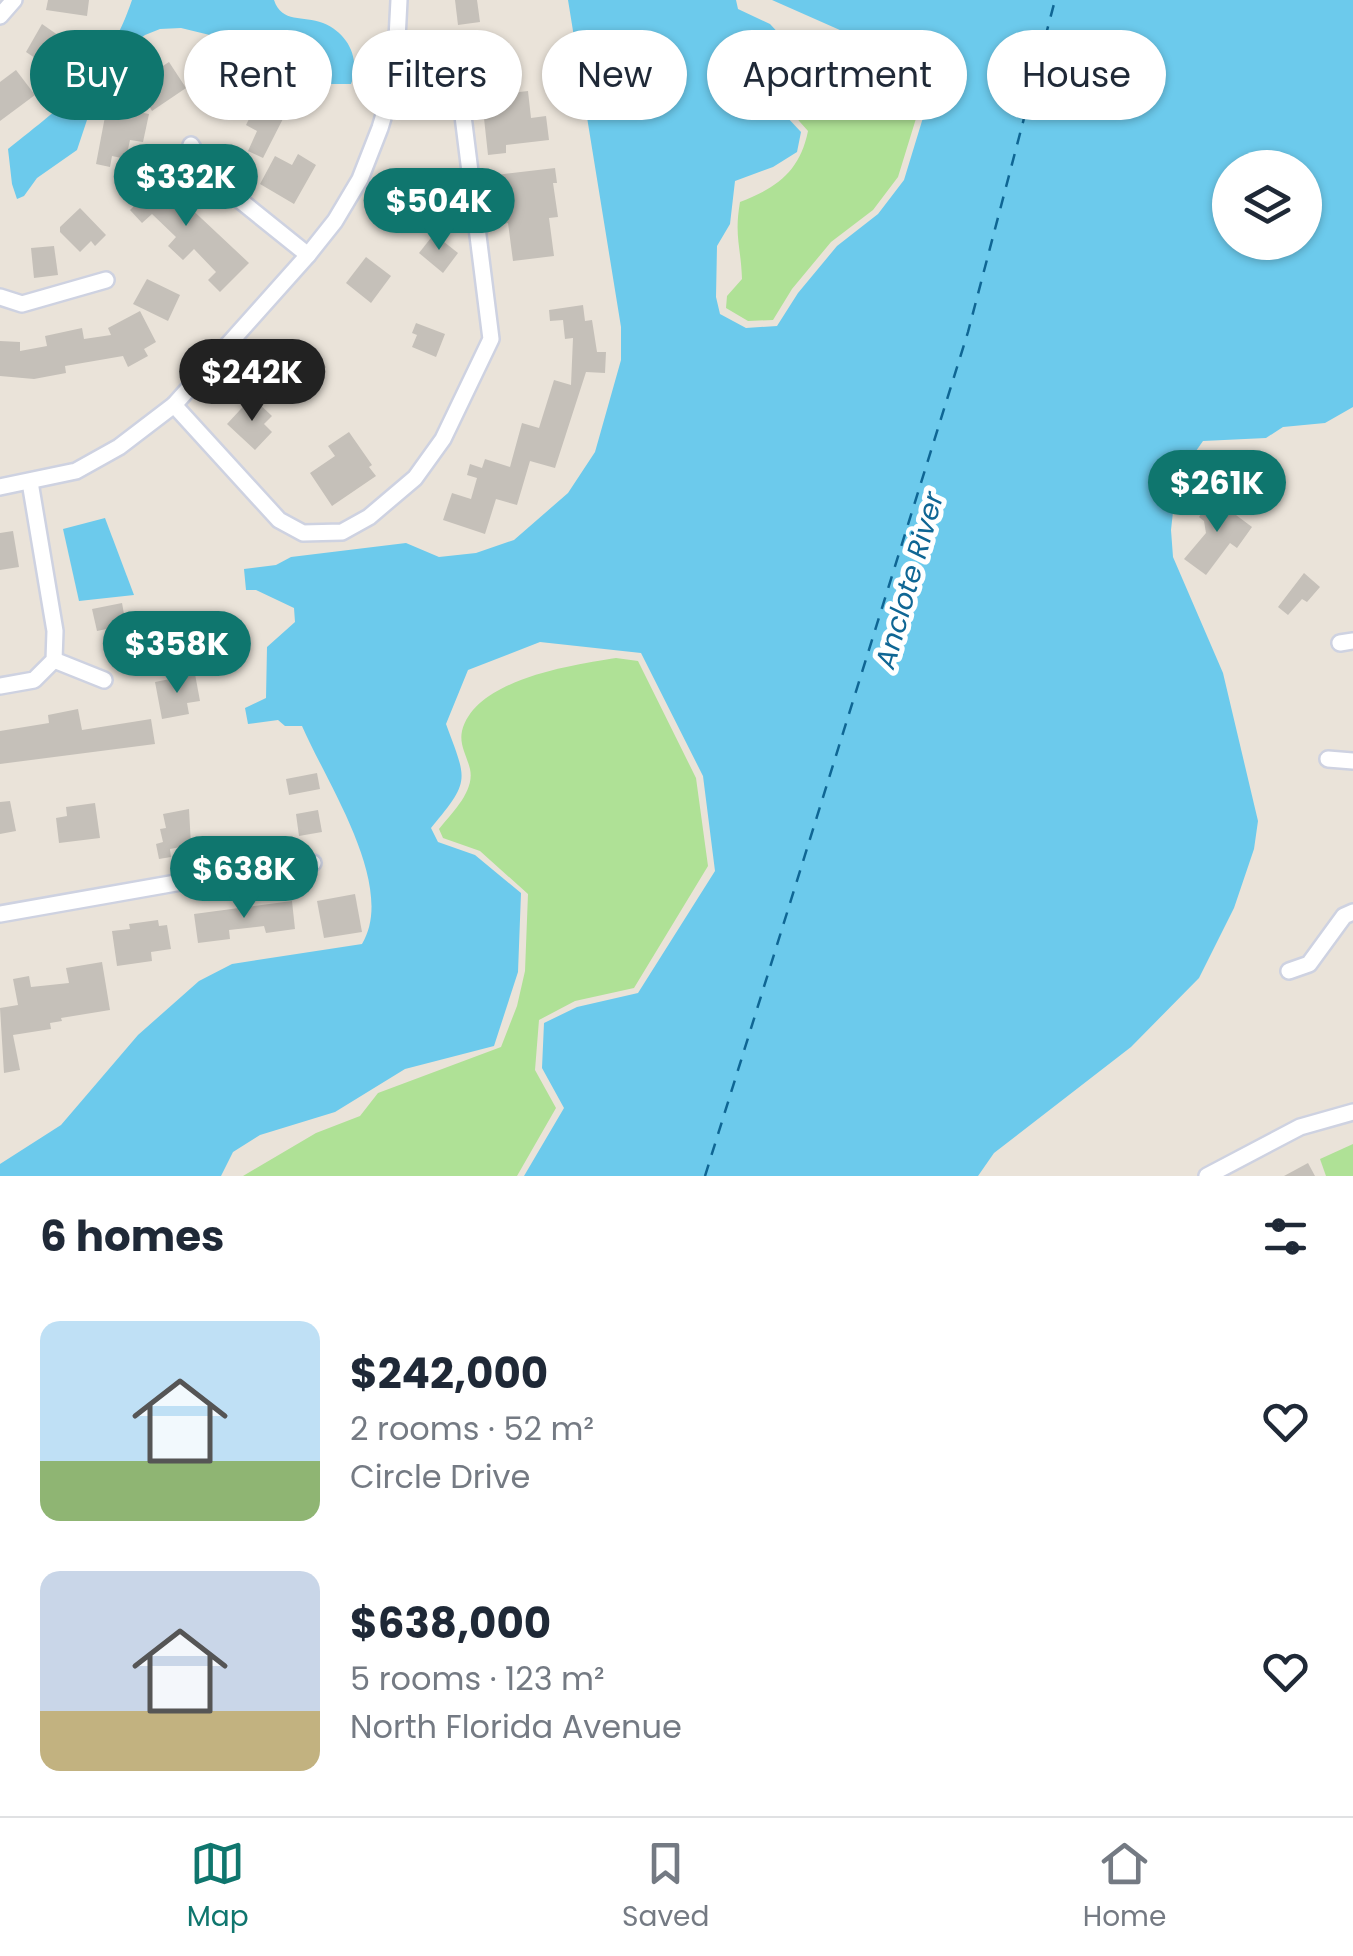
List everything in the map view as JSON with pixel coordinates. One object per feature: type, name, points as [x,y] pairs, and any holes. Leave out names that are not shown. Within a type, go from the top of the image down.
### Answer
[{"type":"street","points":[[0,16],[14,0]]},
{"type":"street","points":[[397,30],[399,0]]},
{"type":"street","points":[[0,488],[76,471],[119,447],[174,405],[335,221],[360,179],[380,120]]},
{"type":"street","points":[[174,405],[279,520],[302,533],[342,532],[369,517],[415,478],[443,439],[491,339],[464,120]]},
{"type":"street","points":[[191,145],[212,177],[308,255]]},
{"type":"street","points":[[0,297],[22,304],[106,280]]},
{"type":"street","points":[[0,686],[34,680],[54,660],[55,631],[30,482]]},
{"type":"street","points":[[54,660],[104,680]]},
{"type":"street","points":[[1328,759],[1353,761]]},
{"type":"street","points":[[0,914],[222,875],[312,864]]},
{"type":"street","points":[[1289,970],[1309,964],[1344,916],[1353,912]]},
{"type":"street","points":[[1207,1176],[1300,1127],[1353,1112]]},
{"type":"green space","points":[[798,120],[916,120],[898,177],[873,210],[831,242],[792,289],[773,320],[748,321],[726,308],[727,296],[742,279],[740,202],[785,176],[799,157],[808,131]]},
{"type":"green space","points":[[616,658],[638,661],[696,778],[708,866],[634,988],[575,1001],[539,1020],[535,1070],[556,1108],[517,1176],[243,1176],[316,1133],[360,1116],[378,1093],[501,1047],[525,971],[528,894],[480,851],[443,838],[439,829],[461,801],[471,777],[462,731],[471,713],[505,687],[551,670]]},
{"type":"green space","points":[[1353,1144],[1353,1176],[1326,1176],[1320,1159]]},
{"type":"water","points":[[132,0],[274,0],[282,13],[323,23],[339,33],[352,53],[352,81],[332,84],[332,30],[120,30]]},
{"type":"water","name":"Anclote River","points":[[568,0],[736,0],[738,9],[776,30],[707,30],[707,120],[790,120],[801,132],[797,152],[773,167],[735,181],[730,224],[717,246],[716,297],[720,314],[746,328],[777,326],[837,246],[878,214],[904,180],[922,120],[967,120],[967,30],[840,30],[772,0],[1353,0],[1353,407],[1325,423],[1283,427],[1266,438],[1203,441],[1174,503],[1173,557],[1223,673],[1258,821],[1254,849],[1234,908],[1199,978],[1131,1047],[994,1153],[978,1176],[524,1176],[564,1108],[542,1068],[544,1023],[577,1007],[638,993],[715,871],[703,776],[641,653],[540,642],[468,670],[446,724],[461,769],[459,789],[431,828],[438,842],[475,855],[521,893],[518,972],[494,1046],[405,1069],[335,1112],[260,1135],[233,1152],[221,1176],[0,1176],[0,1164],[61,1125],[138,1035],[199,981],[232,964],[362,944],[370,920],[371,893],[365,864],[341,804],[302,726],[285,726],[278,720],[248,724],[245,708],[266,698],[267,647],[295,622],[294,608],[256,590],[246,590],[244,569],[276,565],[291,557],[406,543],[439,557],[476,553],[514,540],[568,493],[595,452],[621,360],[621,327],[587,120],[687,120],[687,30],[573,30]]},
{"type":"water","points":[[44,120],[87,120],[77,150],[37,178],[17,199],[8,149]]},
{"type":"water","points":[[105,518],[134,595],[79,601],[63,529]]},
{"type":"building","points":[[48,0],[89,0],[87,16],[46,10]]},
{"type":"building","points":[[455,0],[477,0],[480,22],[458,25]]},
{"type":"building","points":[[169,62],[184,89],[164,103],[164,65]]},
{"type":"building","points":[[16,70],[30,88],[30,99],[0,121],[0,82]]},
{"type":"building","points":[[528,91],[531,118],[546,120],[549,140],[506,145],[506,153],[488,155],[484,120],[522,120],[522,92]]},
{"type":"building","points":[[104,120],[148,120],[143,142],[130,140],[126,159],[112,156],[110,167],[96,164]]},
{"type":"building","points":[[248,120],[282,120],[263,158],[248,151],[257,131],[246,125]]},
{"type":"building","points":[[298,154],[316,165],[294,204],[260,184],[275,156],[292,165]]},
{"type":"building","points":[[555,168],[558,217],[549,218],[554,256],[513,261],[508,223],[502,224],[496,175]]},
{"type":"building","points":[[148,169],[183,206],[185,203],[249,263],[220,292],[208,280],[216,272],[194,249],[183,260],[168,246],[176,237],[152,214],[142,223],[130,210],[137,203],[125,191]]},
{"type":"building","points":[[80,208],[106,235],[95,246],[91,241],[80,252],[60,232],[60,227]]},
{"type":"building","points":[[434,234],[458,253],[443,273],[419,253]]},
{"type":"building","points":[[54,246],[58,275],[34,278],[31,248]]},
{"type":"building","points":[[366,257],[391,276],[371,303],[346,283]]},
{"type":"building","points":[[147,279],[180,295],[168,321],[133,304]]},
{"type":"building","points":[[583,305],[585,321],[592,320],[597,352],[606,352],[605,373],[586,372],[555,468],[530,461],[517,505],[496,499],[485,534],[443,520],[452,493],[471,499],[477,478],[467,475],[470,464],[482,468],[485,459],[510,467],[522,423],[539,428],[554,380],[571,385],[573,338],[565,339],[563,320],[550,321],[549,310]]},
{"type":"building","points":[[140,311],[156,342],[144,349],[148,356],[128,367],[123,356],[65,366],[66,373],[34,379],[0,376],[0,341],[20,342],[20,351],[47,346],[45,336],[82,328],[84,339],[111,335],[108,328]]},
{"type":"building","points":[[416,323],[445,334],[436,357],[412,347]]},
{"type":"building","points":[[308,350],[326,367],[298,396],[280,378]]},
{"type":"building","points":[[252,397],[272,416],[264,424],[272,432],[255,450],[227,424]]},
{"type":"building","points":[[349,432],[376,476],[332,506],[310,473],[335,456],[328,446]]},
{"type":"building","points":[[1208,494],[1252,527],[1237,548],[1230,543],[1206,575],[1184,559],[1206,533],[1199,517],[1204,510],[1199,506]]},
{"type":"building","points":[[13,531],[19,567],[0,570],[0,533]]},
{"type":"building","points":[[1304,573],[1320,587],[1288,615],[1278,607]]},
{"type":"building","points":[[122,603],[126,625],[97,631],[92,609]]},
{"type":"building","points":[[195,674],[200,701],[187,703],[189,714],[162,719],[155,682]]},
{"type":"building","points":[[78,709],[82,730],[151,719],[155,744],[0,764],[0,731],[49,723],[48,715]]},
{"type":"building","points":[[317,773],[320,789],[289,795],[286,779]]},
{"type":"building","points":[[10,801],[16,831],[0,834],[0,802]]},
{"type":"building","points":[[95,803],[100,838],[59,843],[56,818],[67,816],[66,807]]},
{"type":"building","points":[[189,809],[191,845],[170,849],[171,857],[159,859],[156,844],[163,842],[163,814]]},
{"type":"building","points":[[318,810],[322,832],[299,836],[296,814]]},
{"type":"building","points":[[355,894],[362,932],[324,938],[317,901]]},
{"type":"building","points":[[292,901],[295,929],[266,933],[264,926],[229,930],[230,939],[198,943],[194,914]]},
{"type":"building","points":[[158,920],[159,926],[167,925],[171,949],[151,952],[152,961],[117,966],[112,931]]},
{"type":"building","points":[[102,962],[110,1010],[61,1018],[62,1021],[50,1023],[51,1029],[13,1035],[20,1070],[4,1073],[0,1008],[18,1005],[13,979],[29,976],[31,987],[69,983],[66,968]]},
{"type":"building","points":[[1308,1163],[1315,1176],[1284,1176]]},
{"type":"ferry route","points":[[705,1176],[968,332],[1055,0]]}]
